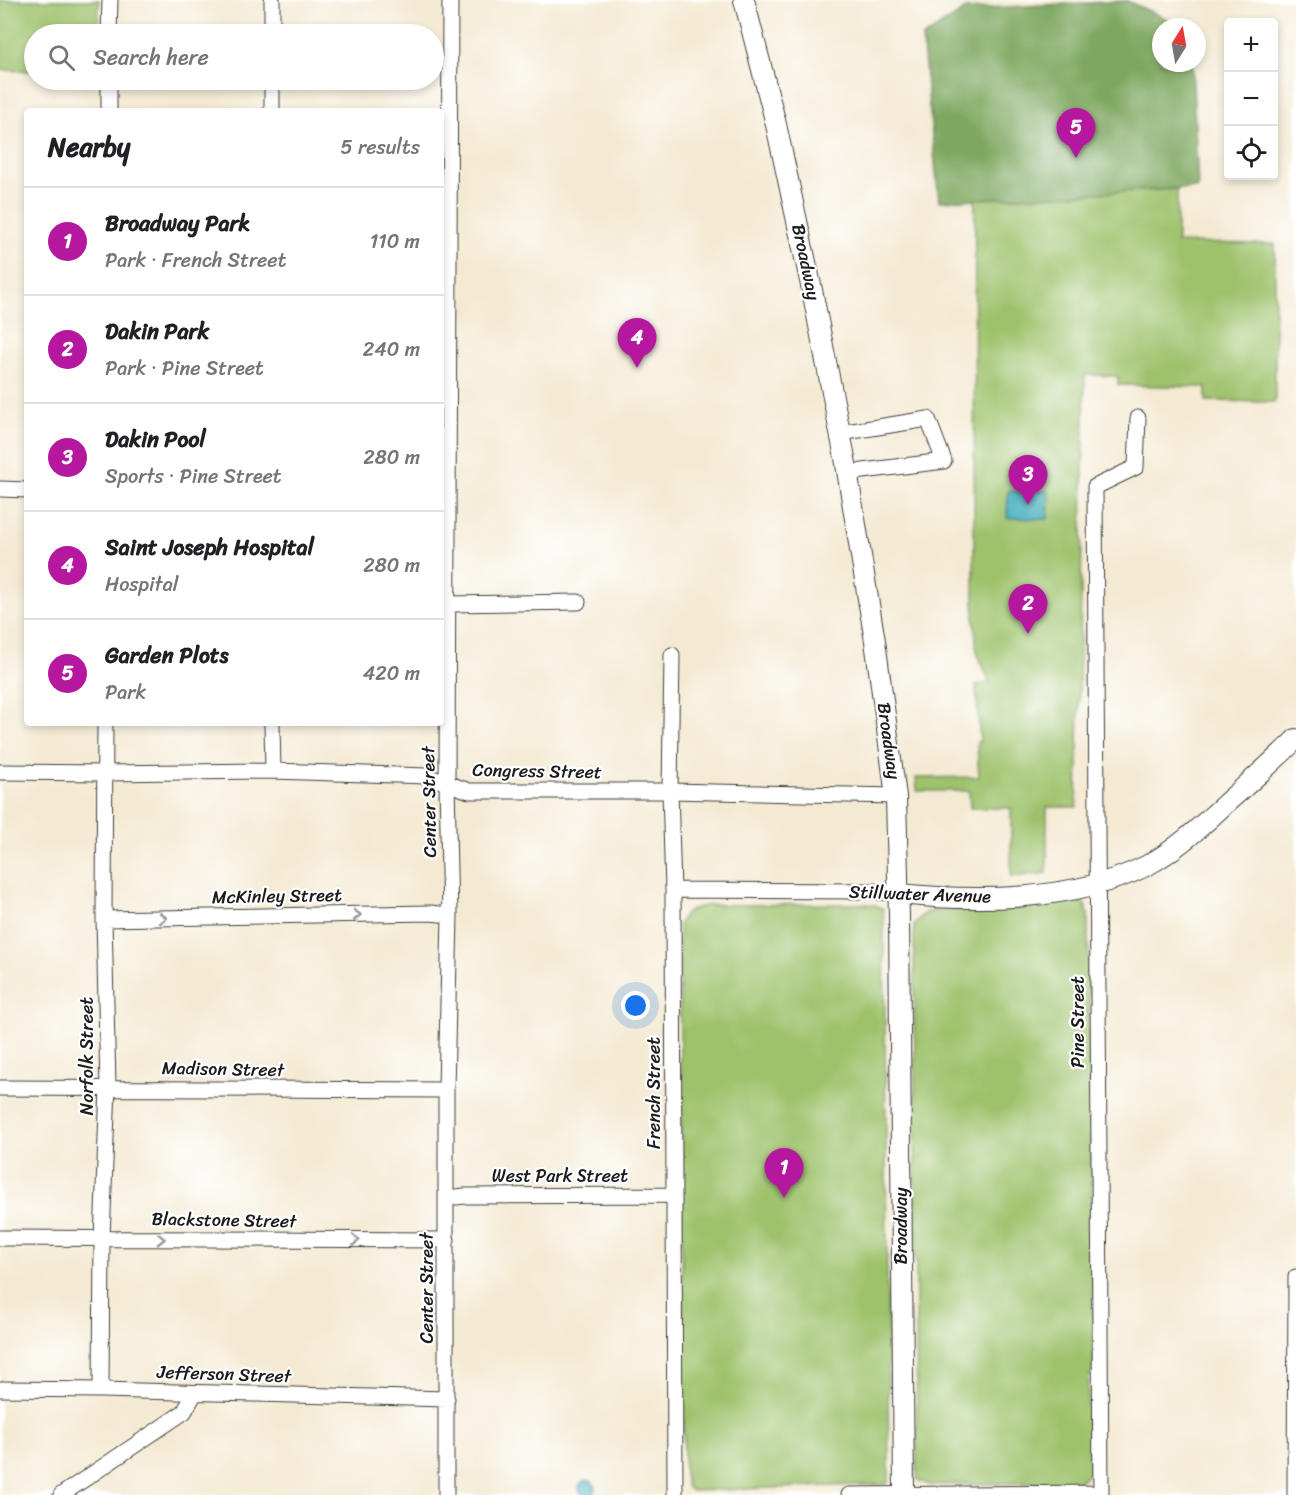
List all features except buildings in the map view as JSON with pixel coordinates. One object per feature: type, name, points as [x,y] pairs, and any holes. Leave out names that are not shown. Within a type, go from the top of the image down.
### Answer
[{"type":"main road","name":"Broadway","points":[[744,0],[775,120],[840,434],[875,641],[896,796],[899,894],[904,1494]]},
{"type":"main road","name":"Stillwater Avenue","points":[[899,894],[937,898],[1041,895],[1111,880],[1146,865],[1171,850],[1211,817],[1296,739]]},
{"type":"street","points":[[110,0],[110,24]]},
{"type":"street","points":[[272,0],[272,24]]},
{"type":"street","name":"Center Street","points":[[446,1495],[446,1090],[450,915],[445,493],[450,0]]},
{"type":"street","points":[[109,90],[109,108]]},
{"type":"street","points":[[272,90],[272,108]]},
{"type":"street","name":"Pine Street","points":[[1101,1494],[1095,487],[1136,467],[1138,418]]},
{"type":"street","points":[[840,434],[928,419],[944,461],[847,473]]},
{"type":"street","points":[[0,489],[24,490]]},
{"type":"street","points":[[448,604],[578,602]]},
{"type":"street","name":"French Street","points":[[672,655],[670,791],[673,890],[675,1495]]},
{"type":"street","name":"Norfolk Street","points":[[101,1390],[102,1238],[108,1087],[104,919],[105,726]]},
{"type":"street","points":[[272,726],[273,771]]},
{"type":"street","name":"Congress Street","points":[[0,772],[273,771],[427,776],[470,791],[670,791],[896,796]]},
{"type":"street","name":"Stillwater Avenue","points":[[673,890],[872,891],[899,894]]},
{"type":"street","name":"McKinley Street","points":[[104,919],[450,915]]},
{"type":"street","name":"Madison Street","points":[[0,1088],[446,1090]]},
{"type":"street","name":"West Park Street","points":[[447,1198],[465,1196],[673,1196]]},
{"type":"street","name":"Blackstone Street","points":[[0,1239],[447,1240]]},
{"type":"street","points":[[1295,1495],[1296,1277]]},
{"type":"street","name":"Jefferson Street","points":[[0,1389],[447,1399]]},
{"type":"street","points":[[61,1495],[184,1412],[195,1393]]},
{"type":"street","points":[[849,1495],[1101,1494]]},
{"type":"green space","points":[[0,0],[99,0],[99,24],[24,24],[24,71],[0,70]]},
{"type":"green space","points":[[1127,1],[1165,18],[1152,18],[1152,72],[1192,72],[1198,188],[939,201],[922,38],[966,9]]},
{"type":"green space","points":[[975,71],[1177,73],[1177,243],[1275,244],[1275,402],[1206,401],[1206,387],[1118,385],[1118,376],[1085,375],[1077,807],[1047,807],[1047,873],[1011,877],[1011,808],[970,808],[969,791],[917,791],[916,778],[979,777],[977,742],[980,742],[976,685],[990,683],[977,652],[974,616]]},
{"type":"green space","points":[[1072,900],[1084,903],[1088,914],[1094,1367],[1088,1380],[1088,1388],[1089,1455],[1093,1464],[1092,1472],[1077,1482],[929,1485],[918,1480],[917,1474],[914,924],[926,912],[937,910],[1013,909]]},
{"type":"green space","points":[[866,904],[883,909],[884,925],[889,1480],[887,1484],[692,1491],[687,1488],[684,1475],[679,924],[684,915],[691,910],[710,905]]},
{"type":"water","points":[[1008,491],[1049,491],[1048,519],[1007,518]]},
{"type":"water","points":[[584,1480],[590,1480],[595,1488],[593,1494],[584,1496],[579,1491],[579,1485]]},
{"type":"place","name":"Garden Plots","points":[[1076,158]]},
{"type":"place","name":"Saint Joseph Hospital","points":[[637,368]]},
{"type":"place","name":"Dakin Pool","points":[[1028,505]]},
{"type":"place","name":"Dakin Park","points":[[1028,634]]},
{"type":"place","name":"Broadway Park","points":[[784,1198]]}]
